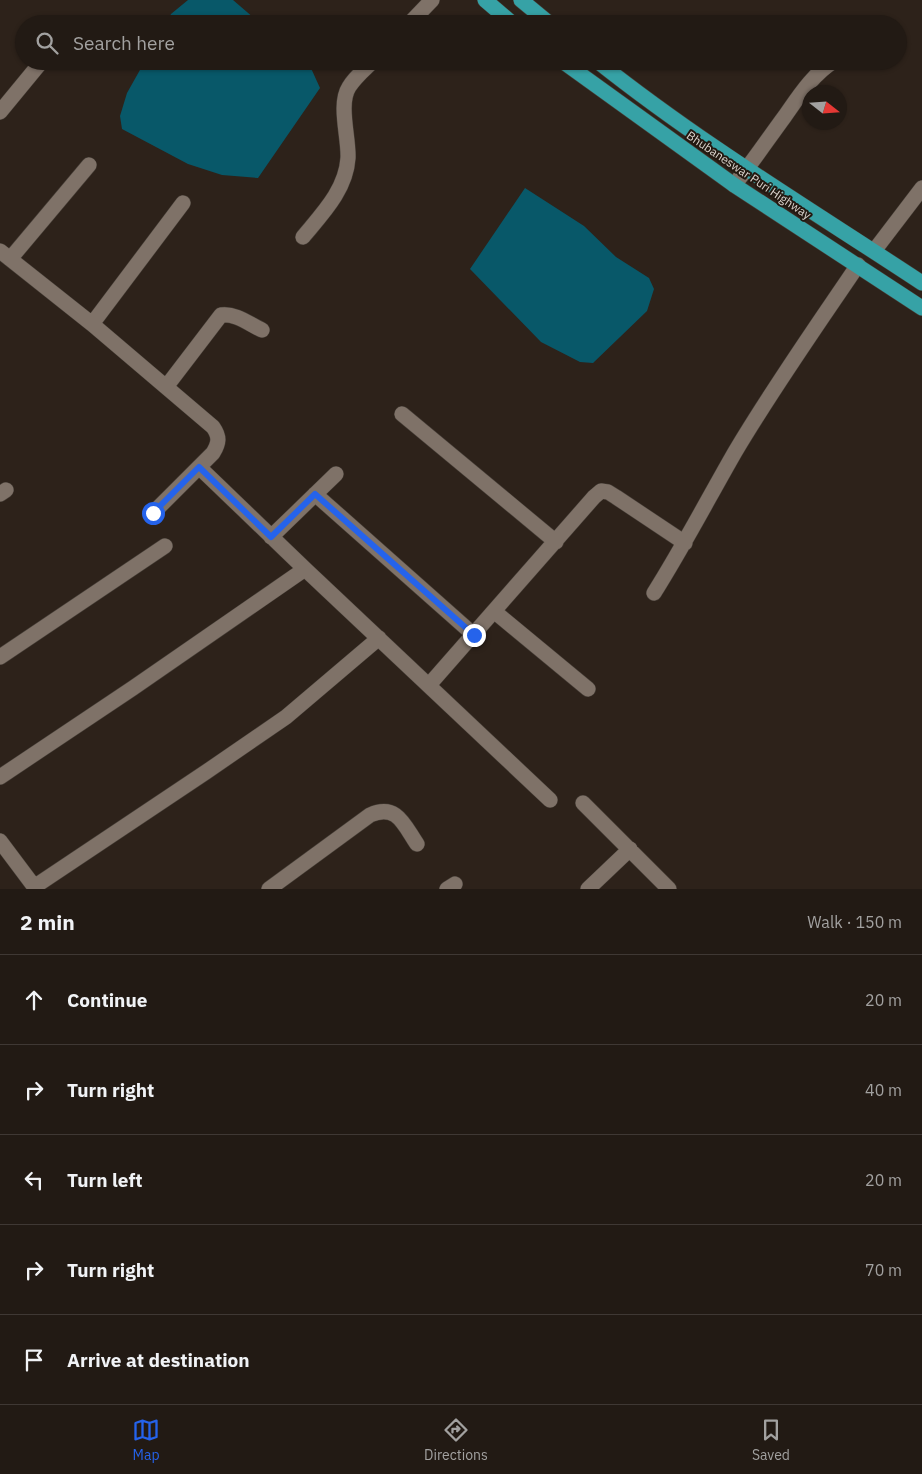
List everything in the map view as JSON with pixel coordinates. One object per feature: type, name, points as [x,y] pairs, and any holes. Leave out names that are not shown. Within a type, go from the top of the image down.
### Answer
[{"type":"highway","points":[[485,0],[503,15]]},
{"type":"highway","points":[[521,0],[539,15]]},
{"type":"highway","name":"Bhubaneswar Puri Highway","points":[[574,70],[734,185],[922,308]]},
{"type":"highway","name":"Bhubaneswar Puri Highway","points":[[608,70],[747,169],[922,284]]},
{"type":"street","points":[[418,15],[432,0]]},
{"type":"street","points":[[0,112],[35,70]]},
{"type":"street","points":[[303,237],[328,207],[341,186],[348,159],[344,100],[348,88],[364,70]]},
{"type":"street","points":[[734,185],[803,90],[821,70]]},
{"type":"street","points":[[89,166],[5,255],[92,324],[213,427],[218,435],[218,445],[212,454],[153,513]]},
{"type":"street","points":[[874,251],[922,188]]},
{"type":"street","points":[[92,324],[183,203]]},
{"type":"street","points":[[654,593],[685,543],[735,452],[777,384],[858,265]]},
{"type":"street","points":[[166,387],[221,316],[228,314],[237,317],[262,330]]},
{"type":"street","points":[[402,414],[556,542]]},
{"type":"street","points":[[199,467],[550,800]]},
{"type":"street","points":[[271,537],[336,474]]},
{"type":"street","points":[[429,686],[601,491],[608,492],[685,543]]},
{"type":"street","points":[[315,494],[474,635]]},
{"type":"street","points":[[0,657],[165,546]]},
{"type":"street","points":[[0,777],[148,678],[305,569]]},
{"type":"street","points":[[495,612],[588,690]]},
{"type":"street","points":[[0,841],[35,888],[286,716],[379,638]]},
{"type":"street","points":[[583,803],[668,889]]},
{"type":"street","points":[[269,889],[370,815],[381,810],[390,811],[399,818],[418,844]]},
{"type":"street","points":[[588,889],[630,849]]},
{"type":"water","points":[[188,0],[233,0],[250,15],[170,15]]},
{"type":"water","points":[[140,70],[312,70],[320,88],[258,178],[222,175],[188,164],[122,129],[120,116],[127,93]]},
{"type":"water","points":[[525,188],[584,226],[616,257],[649,278],[654,289],[647,311],[593,363],[580,362],[541,342],[470,269]]},
{"type":"route","points":[[153,513],[199,467],[271,537],[315,494],[474,635]]}]
